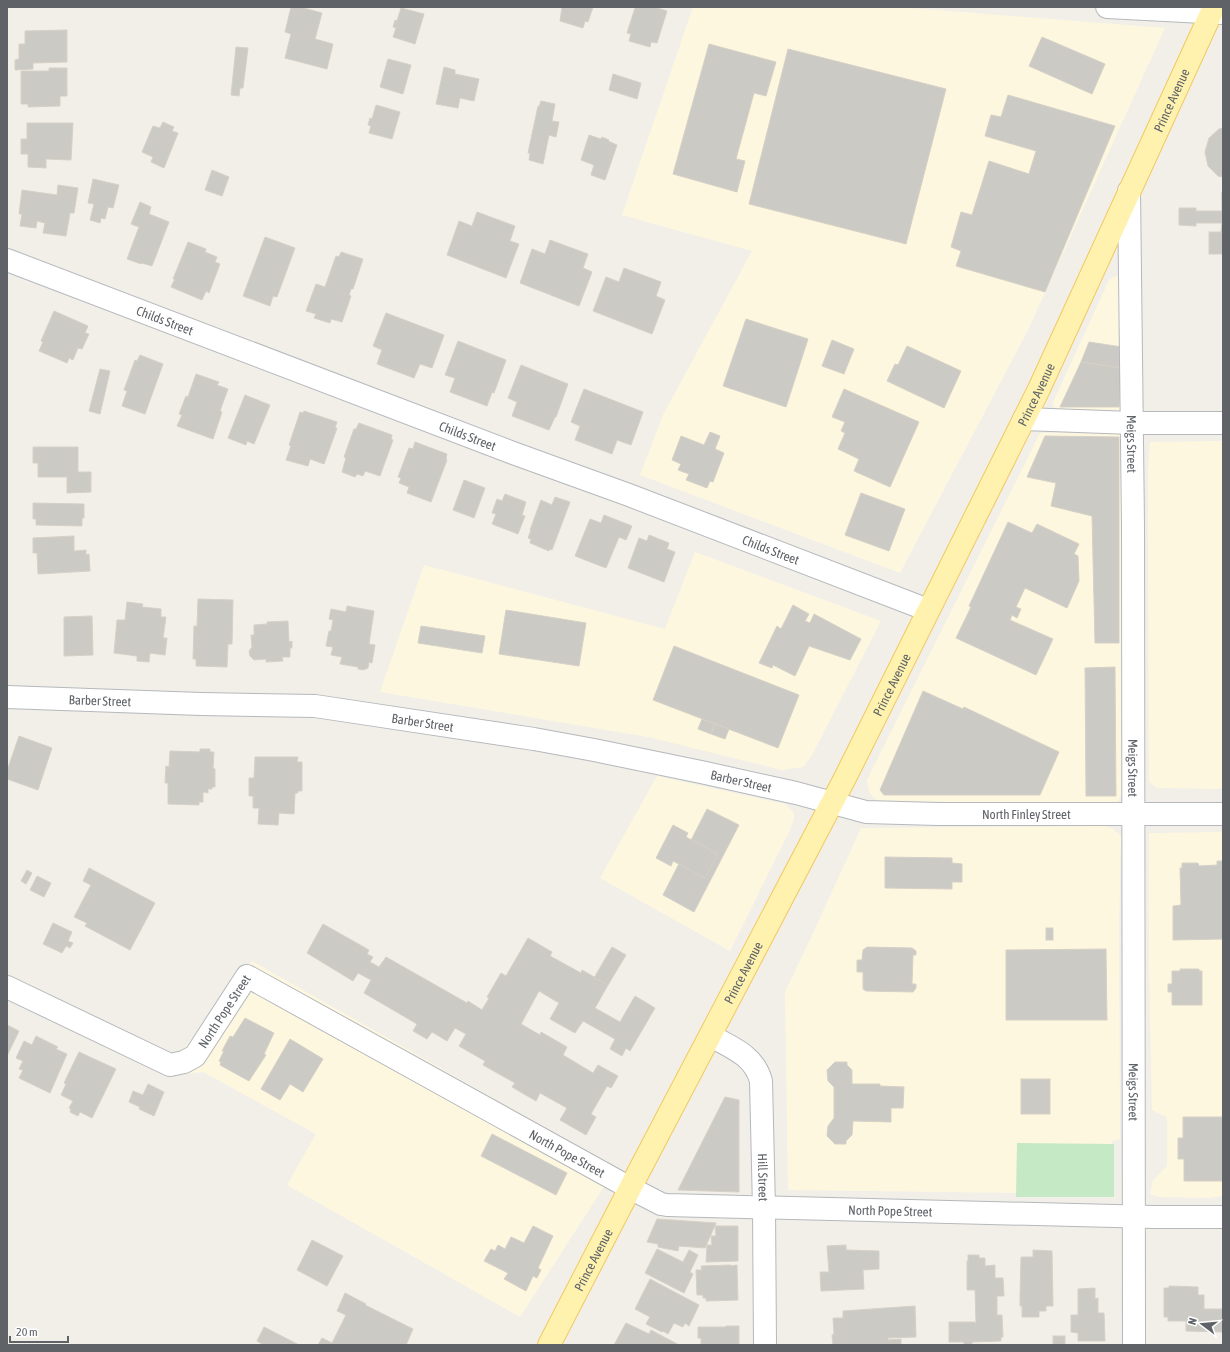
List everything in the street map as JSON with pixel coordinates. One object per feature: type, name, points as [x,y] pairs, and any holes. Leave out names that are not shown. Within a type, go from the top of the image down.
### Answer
[{"type":"main road","name":"Prince Avenue","points":[[549,1345],[845,778],[1067,330],[1129,192],[1216,11]]},
{"type":"street","points":[[1107,7],[1216,11]]},
{"type":"street","name":"Meigs Street","points":[[1129,192],[1132,423],[1134,1345]]},
{"type":"street","name":"Childs Street","points":[[7,260],[513,453],[629,495],[928,610]]},
{"type":"street","points":[[1024,418],[1132,423],[1223,423]]},
{"type":"street","name":"Barber Street","points":[[7,697],[201,704],[315,706],[534,739],[594,750],[701,772],[832,802]]},
{"type":"street","name":"North Finley Street","points":[[832,802],[866,812],[938,814],[1223,814]]},
{"type":"street","name":"North Pope Street","points":[[7,987],[170,1065],[184,1062],[196,1056],[247,976],[661,1204],[764,1208],[1223,1217]]},
{"type":"street","name":"Hill Street","points":[[711,1036],[749,1059],[758,1071],[761,1081],[765,1345]]},
{"type":"shaded area","points":[[693,7],[899,7],[1165,28],[1029,328],[900,573],[640,475],[663,415],[752,251],[622,215]]},
{"type":"shaded area","points":[[1115,276],[1120,278],[1122,405],[1120,410],[1117,412],[1059,411],[1055,409],[1053,404],[1054,400],[1109,280]]},
{"type":"shaded area","points":[[1114,432],[1120,434],[1122,438],[1121,795],[1117,803],[880,801],[875,799],[871,795],[867,780],[1040,433]]},
{"type":"shaded area","points":[[1223,441],[1223,789],[1157,788],[1149,782],[1148,472],[1150,442]]},
{"type":"shaded area","points":[[695,552],[881,621],[811,757],[803,767],[782,770],[648,737],[380,692],[424,565],[665,629]]},
{"type":"shaded area","points":[[657,776],[785,804],[794,813],[794,819],[790,830],[730,951],[600,878]]},
{"type":"shaded area","points":[[1105,826],[1113,829],[1121,836],[1119,928],[1120,1139],[1112,1141],[1113,1192],[1091,1194],[788,1190],[785,992],[861,828]]},
{"type":"shaded area","points":[[1223,832],[1223,1196],[1209,1198],[1158,1197],[1150,1194],[1153,1180],[1167,1166],[1167,1117],[1152,1110],[1149,965],[1149,833]]},
{"type":"shaded area","points":[[252,961],[616,1168],[520,1317],[287,1185],[316,1134],[203,1072],[166,1076],[182,1051]]},
{"type":"green space","points":[[1017,1143],[1114,1144],[1114,1197],[1016,1197]]},
{"type":"building","points":[[291,7],[300,7],[322,13],[315,39],[333,44],[327,69],[285,58],[291,34],[285,32]]},
{"type":"building","points":[[562,7],[593,7],[588,22],[585,21],[583,28],[560,21]]},
{"type":"building","points":[[654,7],[667,11],[657,43],[651,42],[650,47],[629,41],[631,34],[627,33],[635,8]]},
{"type":"building","points":[[401,8],[424,14],[415,44],[393,37],[396,28],[393,27],[395,20],[397,21]]},
{"type":"building","points":[[67,30],[67,62],[33,63],[33,69],[15,70],[15,60],[19,59],[19,44],[25,44],[25,31]]},
{"type":"building","points":[[1042,37],[1105,64],[1092,94],[1029,66]]},
{"type":"building","points":[[709,44],[776,62],[766,96],[754,93],[736,159],[745,161],[737,192],[673,174]]},
{"type":"building","points":[[236,47],[248,48],[243,88],[240,88],[239,96],[231,95]]},
{"type":"building","points":[[788,49],[946,89],[906,244],[749,204]]},
{"type":"building","points":[[388,59],[411,65],[403,94],[380,87]]},
{"type":"building","points":[[444,67],[455,70],[455,74],[479,79],[474,101],[460,98],[458,108],[436,104]]},
{"type":"building","points":[[49,68],[67,68],[67,96],[60,96],[60,106],[28,107],[28,104],[21,104],[21,71],[49,71]]},
{"type":"building","points":[[613,74],[641,83],[637,99],[609,90]]},
{"type":"building","points":[[1008,95],[1115,126],[1045,292],[956,266],[961,251],[951,247],[961,212],[972,215],[989,161],[1029,174],[1036,151],[985,136],[991,115],[1001,117]]},
{"type":"building","points":[[541,101],[555,104],[552,121],[559,122],[556,137],[549,135],[543,164],[529,160],[530,153],[528,153],[538,106],[539,107]]},
{"type":"building","points":[[376,105],[400,112],[392,139],[369,133],[371,126],[368,125],[370,118],[372,119]]},
{"type":"building","points":[[163,122],[174,127],[172,131],[178,133],[164,168],[151,162],[153,157],[142,152],[153,126],[160,128]]},
{"type":"building","points":[[27,123],[73,123],[71,160],[46,159],[46,168],[28,167],[28,154],[21,154],[21,139],[27,139]]},
{"type":"building","points":[[1223,128],[1223,177],[1218,176],[1208,166],[1205,152],[1209,138],[1219,129]]},
{"type":"building","points":[[589,135],[601,139],[602,137],[617,145],[605,180],[591,175],[594,165],[581,160]]},
{"type":"building","points":[[212,170],[229,177],[222,196],[205,190]]},
{"type":"building","points":[[93,179],[119,185],[113,208],[108,207],[105,219],[101,218],[100,223],[90,220],[94,204],[88,203]]},
{"type":"building","points":[[58,185],[78,188],[74,213],[70,213],[66,236],[43,233],[45,223],[37,221],[36,228],[20,226],[22,214],[19,214],[22,190],[57,195]]},
{"type":"building","points":[[1222,192],[1223,232],[1221,232],[1222,223],[1196,223],[1196,226],[1179,225],[1179,208],[1196,208],[1196,211],[1222,211]]},
{"type":"building","points":[[140,202],[151,207],[149,214],[169,222],[152,266],[127,259],[139,227],[131,224]]},
{"type":"building","points":[[477,212],[515,226],[510,241],[519,244],[506,278],[447,255],[459,221],[472,226]]},
{"type":"building","points":[[1209,232],[1223,232],[1223,254],[1209,254]]},
{"type":"building","points":[[265,237],[295,248],[277,297],[273,296],[270,306],[243,296]]},
{"type":"building","points":[[550,240],[588,254],[583,268],[592,272],[579,306],[520,283],[532,249],[545,254]]},
{"type":"building","points":[[188,242],[206,249],[205,252],[217,257],[215,262],[220,264],[209,293],[206,291],[202,300],[171,287]]},
{"type":"building","points":[[341,252],[363,259],[353,289],[351,289],[349,295],[351,296],[342,322],[331,319],[330,323],[314,318],[316,314],[306,311],[316,284],[325,287],[336,256],[339,257]]},
{"type":"building","points":[[624,268],[661,282],[656,296],[665,300],[652,334],[593,311],[606,277],[619,282]]},
{"type":"building","points":[[54,311],[88,326],[85,333],[89,334],[82,349],[78,348],[73,360],[69,358],[67,363],[39,351],[43,342],[41,341]]},
{"type":"building","points":[[386,313],[444,335],[432,368],[420,364],[414,378],[377,364],[382,350],[373,346]]},
{"type":"building","points":[[746,319],[808,339],[786,407],[723,386]]},
{"type":"building","points":[[832,340],[854,349],[844,374],[822,366]]},
{"type":"building","points":[[458,341],[506,360],[494,393],[492,392],[487,406],[450,392],[455,378],[445,375]]},
{"type":"building","points":[[1089,342],[1122,347],[1121,368],[1081,362]]},
{"type":"building","points":[[907,346],[961,371],[944,408],[887,381],[895,364],[898,365]]},
{"type":"building","points":[[140,355],[163,364],[145,414],[122,406],[127,391],[124,390],[135,360],[137,361]]},
{"type":"building","points":[[1081,362],[1121,368],[1119,407],[1060,407]]},
{"type":"building","points":[[521,365],[568,384],[556,417],[549,430],[512,416],[517,402],[508,398]]},
{"type":"building","points":[[100,369],[110,371],[100,414],[89,411]]},
{"type":"building","points":[[196,374],[219,382],[217,385],[228,389],[220,411],[222,412],[213,439],[177,426],[182,415],[179,414],[186,396],[188,397]]},
{"type":"building","points":[[584,389],[643,412],[631,445],[617,440],[612,454],[575,440],[580,426],[571,422]]},
{"type":"building","points":[[844,389],[919,422],[890,487],[854,471],[859,459],[838,449],[845,433],[841,431],[845,422],[832,417]]},
{"type":"building","points":[[245,395],[270,405],[254,444],[247,441],[246,445],[228,438]]},
{"type":"building","points":[[304,411],[337,422],[335,428],[337,428],[324,464],[310,459],[308,466],[286,460],[291,446],[289,445],[300,412],[303,413]]},
{"type":"building","points":[[359,423],[392,435],[391,439],[393,440],[380,476],[365,471],[363,476],[357,474],[355,477],[342,472],[346,458],[344,457],[354,429],[356,429]]},
{"type":"building","points":[[710,432],[720,436],[715,449],[724,453],[713,482],[710,481],[707,488],[686,480],[689,474],[678,470],[681,464],[672,460],[681,436],[704,445]]},
{"type":"building","points":[[1045,436],[1119,437],[1119,643],[1095,643],[1092,516],[1051,506],[1056,483],[1027,477]]},
{"type":"building","points":[[415,442],[447,454],[447,460],[431,502],[407,493],[409,487],[399,483],[401,478],[398,477],[409,448],[413,449]]},
{"type":"building","points":[[33,447],[78,447],[78,472],[91,472],[91,492],[67,493],[67,477],[38,477],[38,463],[33,463]]},
{"type":"building","points":[[464,480],[485,488],[474,518],[453,510]]},
{"type":"building","points":[[861,493],[905,509],[889,551],[845,535]]},
{"type":"building","points":[[505,494],[526,502],[522,515],[525,516],[518,534],[492,524],[496,514],[492,513],[497,499],[502,501]]},
{"type":"building","points":[[555,497],[570,502],[552,550],[550,549],[549,551],[530,543],[531,539],[528,538],[541,500],[552,505]]},
{"type":"building","points":[[33,503],[84,504],[84,518],[82,518],[82,526],[36,525],[36,519],[33,519]]},
{"type":"building","points":[[604,515],[632,526],[626,540],[619,537],[606,568],[575,556],[590,519],[601,523]]},
{"type":"building","points":[[1008,522],[1032,533],[1037,524],[1079,544],[1074,554],[1078,556],[1079,581],[1067,608],[1025,588],[1016,607],[1021,609],[1017,618],[1012,615],[1010,620],[1053,639],[1036,675],[956,638],[971,607],[969,606]]},
{"type":"building","points":[[649,535],[669,543],[667,549],[675,552],[664,582],[628,568],[639,538],[647,541]]},
{"type":"building","points":[[74,536],[74,551],[86,550],[86,555],[89,554],[90,571],[38,574],[37,553],[33,553],[33,538]]},
{"type":"building","points":[[198,599],[233,600],[232,644],[228,644],[227,667],[196,666],[196,659],[193,659],[194,626],[197,626]]},
{"type":"building","points":[[127,602],[143,604],[142,607],[161,609],[161,617],[166,617],[163,638],[167,638],[165,655],[150,653],[149,662],[137,661],[137,656],[114,653],[117,620],[125,620]]},
{"type":"building","points":[[793,605],[809,614],[805,621],[810,623],[814,614],[861,639],[850,660],[809,646],[795,676],[773,665],[772,668],[759,663],[777,626],[781,629]]},
{"type":"building","points":[[347,606],[374,611],[369,644],[375,645],[372,663],[369,662],[368,668],[363,670],[358,669],[358,667],[340,664],[342,657],[331,655],[333,647],[326,646],[333,620],[329,619],[331,609],[346,612]]},
{"type":"building","points":[[506,610],[586,623],[579,666],[499,654]]},
{"type":"building","points":[[92,616],[93,655],[64,656],[64,617]]},
{"type":"building","points":[[288,621],[289,642],[292,641],[290,657],[282,657],[283,661],[266,662],[266,659],[254,660],[250,656],[249,651],[252,647],[251,635],[254,635],[254,625],[267,624],[267,622]]},
{"type":"building","points":[[421,626],[485,636],[482,653],[418,643]]},
{"type":"building","points":[[674,646],[799,695],[778,748],[653,700]]},
{"type":"building","points":[[1115,667],[1116,796],[1086,796],[1085,668]]},
{"type":"building","points":[[923,691],[963,709],[964,707],[1059,752],[1040,795],[884,795],[880,790]]},
{"type":"building","points":[[702,719],[715,724],[711,734],[698,729]]},
{"type":"building","points":[[715,724],[729,729],[725,739],[711,734]]},
{"type":"building","points":[[19,736],[52,748],[38,790],[7,779],[7,771]]},
{"type":"building","points":[[200,749],[210,749],[210,752],[214,752],[213,768],[215,769],[215,787],[208,789],[208,793],[203,792],[203,802],[199,802],[199,805],[168,804],[168,783],[165,783],[166,766],[169,767],[170,751],[200,752]]},
{"type":"building","points":[[255,757],[298,757],[297,762],[302,762],[302,791],[295,793],[294,814],[279,813],[278,825],[258,824],[259,808],[253,808],[253,796],[249,796],[249,778],[254,778]]},
{"type":"building","points":[[707,809],[739,825],[694,912],[663,895]]},
{"type":"building","points":[[673,825],[688,833],[686,837],[718,854],[705,878],[673,861],[671,866],[656,858]]},
{"type":"building","points":[[885,857],[952,858],[952,863],[962,864],[962,882],[952,882],[952,889],[885,888]]},
{"type":"building","points":[[1217,861],[1223,861],[1223,939],[1173,940],[1173,906],[1181,905],[1180,868],[1182,868],[1182,863],[1198,863],[1199,866],[1217,865]]},
{"type":"building","points":[[89,868],[155,903],[130,950],[85,926],[87,923],[74,917],[91,885],[83,881]]},
{"type":"building","points":[[27,870],[32,873],[26,884],[21,881]]},
{"type":"building","points":[[37,876],[51,883],[44,897],[30,890]]},
{"type":"building","points":[[53,923],[72,932],[68,941],[73,943],[70,948],[66,946],[62,953],[43,944]]},
{"type":"building","points":[[323,924],[369,950],[367,954],[373,957],[370,962],[379,967],[386,957],[482,1010],[489,998],[487,997],[501,973],[506,976],[528,938],[552,952],[550,956],[581,973],[582,970],[608,985],[595,1008],[620,1022],[635,996],[655,1008],[630,1051],[626,1048],[622,1056],[610,1049],[615,1039],[583,1021],[575,1033],[550,1019],[559,1003],[539,991],[521,1024],[540,1035],[541,1032],[567,1047],[563,1055],[593,1073],[598,1065],[618,1076],[611,1088],[607,1086],[591,1114],[596,1117],[586,1135],[560,1120],[567,1108],[540,1093],[536,1101],[512,1087],[515,1083],[483,1065],[485,1061],[459,1046],[466,1034],[455,1028],[447,1041],[432,1032],[427,1039],[413,1031],[417,1024],[364,993],[371,980],[358,973],[353,981],[307,953]]},
{"type":"building","points":[[1046,928],[1053,928],[1053,940],[1046,940]]},
{"type":"building","points":[[612,947],[626,955],[608,985],[594,978]]},
{"type":"building","points":[[867,947],[912,948],[916,951],[916,955],[913,955],[912,984],[916,984],[916,988],[913,992],[866,991],[863,989],[863,972],[857,972],[857,960],[862,960],[863,950]]},
{"type":"building","points":[[1106,949],[1107,1020],[1006,1020],[1006,950]]},
{"type":"building","points":[[1180,969],[1199,969],[1199,971],[1202,971],[1202,1005],[1172,1005],[1172,992],[1168,992],[1168,984],[1172,984],[1172,971],[1180,971]]},
{"type":"building","points":[[245,1018],[274,1033],[264,1054],[266,1055],[249,1081],[220,1065],[221,1062],[219,1061],[224,1051],[222,1051],[230,1036],[233,1037]]},
{"type":"building","points":[[7,1025],[19,1031],[7,1056]]},
{"type":"building","points":[[36,1036],[58,1047],[56,1049],[67,1054],[50,1093],[19,1078],[23,1070],[19,1069],[23,1061],[16,1058],[24,1041],[32,1045]]},
{"type":"building","points":[[290,1039],[323,1059],[303,1092],[290,1084],[280,1100],[261,1089]]},
{"type":"building","points":[[79,1052],[116,1069],[92,1118],[80,1112],[78,1116],[70,1112],[71,1109],[69,1108],[73,1101],[61,1095],[66,1084],[64,1083]]},
{"type":"building","points":[[835,1062],[847,1062],[847,1065],[852,1070],[852,1084],[880,1084],[880,1086],[904,1087],[903,1108],[891,1108],[891,1122],[853,1121],[852,1135],[846,1141],[846,1144],[835,1144],[827,1136],[828,1126],[834,1118],[834,1087],[828,1081],[827,1070]]},
{"type":"building","points":[[1021,1079],[1050,1079],[1050,1114],[1021,1114]]},
{"type":"building","points":[[148,1084],[164,1092],[154,1116],[139,1109],[140,1107],[129,1102],[133,1091],[143,1095]]},
{"type":"building","points":[[725,1097],[739,1100],[739,1192],[678,1190]]},
{"type":"building","points":[[1183,1117],[1223,1117],[1223,1181],[1184,1181],[1184,1159],[1178,1159],[1178,1138],[1183,1138]]},
{"type":"building","points":[[492,1134],[567,1173],[556,1195],[481,1156]]},
{"type":"building","points":[[657,1219],[716,1223],[705,1248],[679,1246],[678,1251],[658,1247],[658,1244],[647,1242]]},
{"type":"building","points":[[533,1226],[553,1236],[538,1268],[541,1270],[537,1278],[533,1276],[526,1291],[504,1279],[508,1273],[484,1261],[491,1249],[495,1251],[498,1245],[505,1249],[511,1237],[524,1243]]},
{"type":"building","points":[[715,1226],[738,1226],[738,1261],[706,1262],[707,1245],[712,1245],[711,1236],[716,1236]]},
{"type":"building","points":[[312,1240],[343,1256],[327,1286],[297,1270]]},
{"type":"building","points":[[846,1245],[846,1250],[879,1251],[879,1269],[863,1270],[864,1289],[821,1291],[820,1272],[829,1272],[827,1246]]},
{"type":"building","points":[[657,1249],[683,1262],[689,1250],[698,1255],[690,1272],[693,1274],[684,1293],[645,1273]]},
{"type":"building","points":[[1033,1250],[1052,1251],[1053,1306],[1046,1306],[1046,1311],[1039,1311],[1039,1317],[1022,1317],[1022,1306],[1020,1306],[1021,1257],[1033,1257]]},
{"type":"building","points":[[968,1255],[979,1255],[979,1258],[985,1258],[985,1266],[995,1265],[995,1278],[1003,1278],[1004,1296],[997,1296],[997,1315],[1002,1315],[1003,1337],[1001,1337],[1001,1341],[972,1342],[972,1345],[964,1345],[964,1342],[949,1342],[949,1322],[976,1323],[975,1290],[967,1290]]},
{"type":"building","points":[[737,1265],[738,1300],[706,1301],[706,1298],[703,1298],[703,1295],[697,1295],[696,1270],[702,1270],[701,1266]]},
{"type":"building","points":[[650,1279],[699,1305],[689,1326],[685,1323],[683,1327],[674,1323],[668,1334],[646,1324],[650,1317],[635,1309]]},
{"type":"building","points":[[1169,1286],[1198,1287],[1198,1295],[1204,1295],[1204,1309],[1223,1309],[1223,1332],[1186,1331],[1186,1321],[1168,1321],[1168,1317],[1164,1317],[1164,1288],[1169,1288]]},
{"type":"building","points":[[1095,1288],[1095,1299],[1098,1298],[1098,1313],[1104,1313],[1105,1341],[1078,1341],[1078,1333],[1071,1332],[1071,1315],[1078,1315],[1078,1289]]},
{"type":"building","points":[[345,1293],[366,1304],[365,1305],[413,1329],[406,1345],[318,1345],[322,1338],[332,1343],[346,1315],[337,1311]]},
{"type":"building","points":[[915,1306],[916,1337],[888,1338],[888,1340],[901,1339],[901,1344],[903,1345],[830,1345],[833,1344],[833,1318],[843,1318],[843,1311]]},
{"type":"building","points":[[626,1323],[649,1334],[651,1330],[679,1345],[614,1345]]},
{"type":"building","points":[[739,1326],[739,1344],[701,1345],[701,1338],[698,1338],[698,1327]]},
{"type":"building","points":[[264,1327],[299,1345],[264,1345],[257,1341]]},
{"type":"building","points":[[1053,1336],[1065,1336],[1065,1345],[1053,1345]]}]
